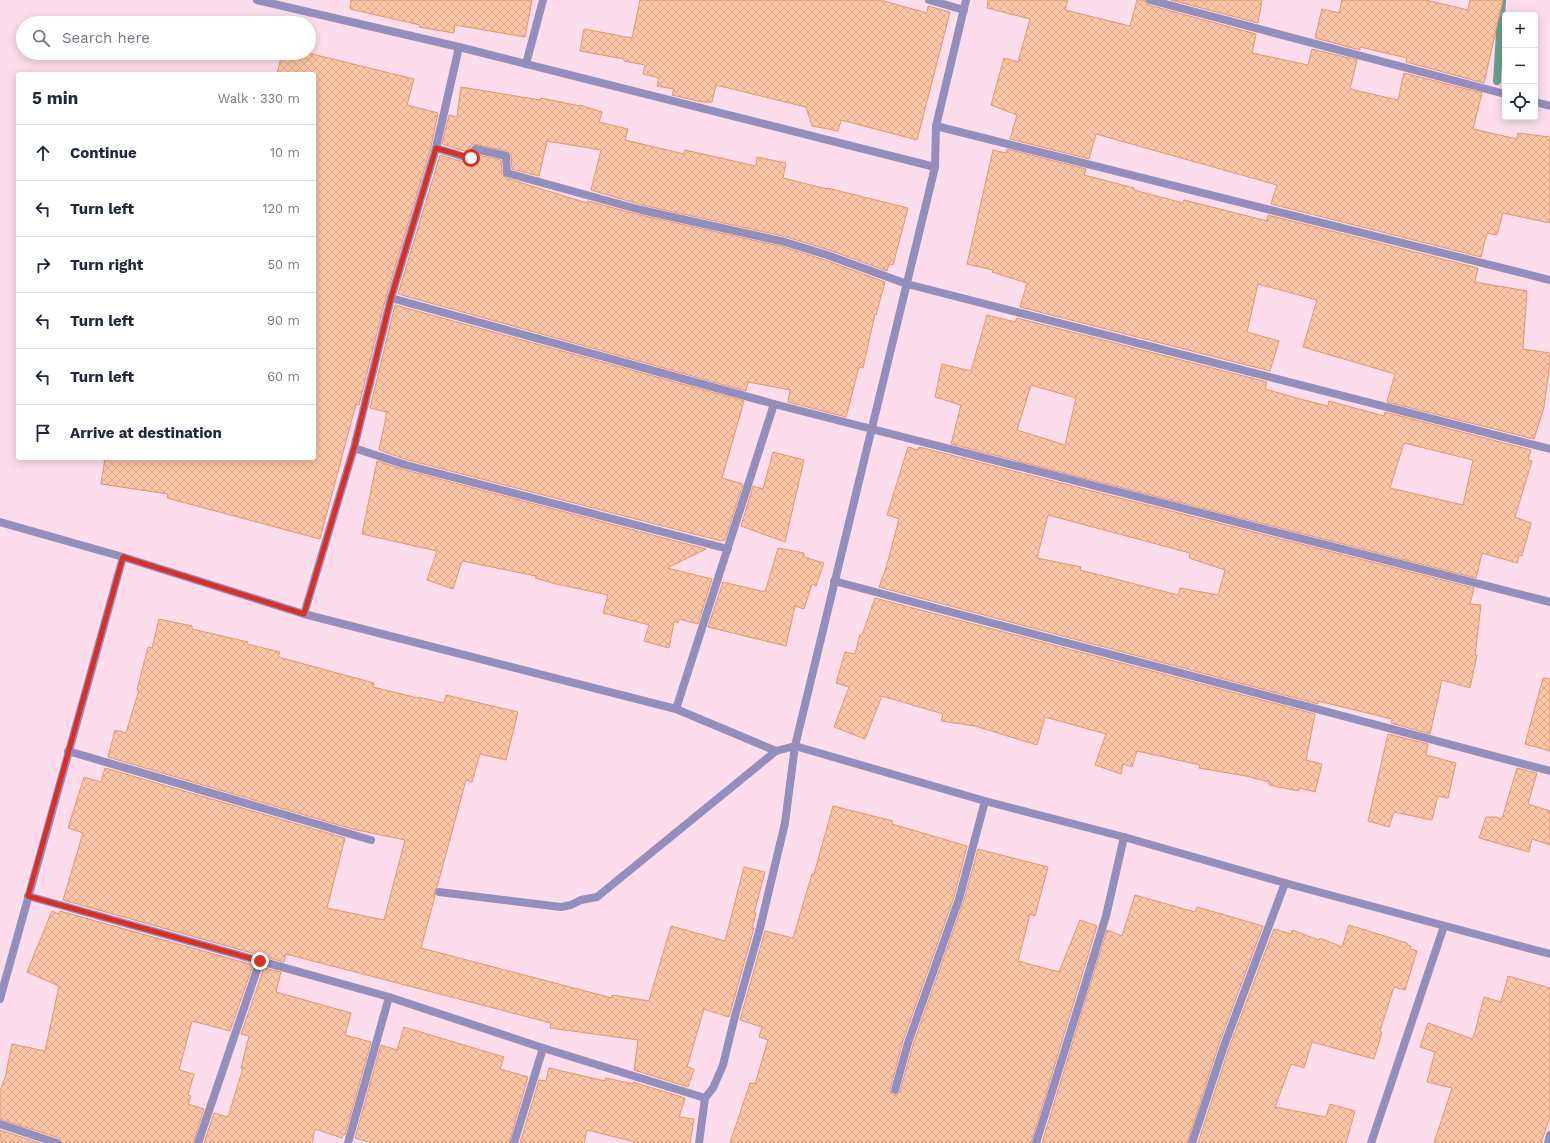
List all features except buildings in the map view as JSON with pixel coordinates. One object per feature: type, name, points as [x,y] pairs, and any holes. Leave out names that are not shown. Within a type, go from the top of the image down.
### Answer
[{"type":"street","points":[[257,0],[526,64],[935,167]]},
{"type":"street","points":[[526,64],[543,0]]},
{"type":"street","points":[[930,0],[964,10]]},
{"type":"street","points":[[699,1143],[705,1098],[713,1088],[723,1065],[734,1016],[760,928],[785,823],[795,746],[935,167],[936,126],[966,0]]},
{"type":"street","points":[[1150,0],[1502,93]]},
{"type":"street","points":[[304,614],[354,448],[391,298],[436,148],[459,48]]},
{"type":"street","points":[[1538,103],[1550,106]]},
{"type":"street","points":[[936,126],[1550,280]]},
{"type":"street","points":[[436,148],[471,158],[475,148],[506,156],[507,173],[641,210],[785,242],[827,255],[907,284],[1550,449]]},
{"type":"street","points":[[391,298],[774,404],[1550,602]]},
{"type":"street","points":[[676,709],[774,404]]},
{"type":"street","points":[[354,448],[406,465],[728,549]]},
{"type":"street","points":[[0,522],[123,557],[304,614],[676,709],[776,751]]},
{"type":"street","points":[[0,999],[123,557]]},
{"type":"street","points":[[834,581],[1550,771]]},
{"type":"street","points":[[440,892],[561,907],[581,900],[597,897],[776,751],[795,746],[985,801],[1124,837],[1285,883],[1550,954]]},
{"type":"street","points":[[68,751],[371,840]]},
{"type":"street","points":[[895,1090],[908,1043],[959,899],[985,801]]},
{"type":"street","points":[[1036,1143],[1106,916],[1124,837]]},
{"type":"street","points":[[1192,1143],[1224,1046],[1285,883]]},
{"type":"street","points":[[28,896],[389,997],[543,1048],[705,1098]]},
{"type":"street","points":[[1371,1143],[1444,926]]},
{"type":"street","points":[[198,1143],[260,961]]},
{"type":"street","points":[[348,1143],[389,997]]},
{"type":"street","points":[[514,1143],[543,1048]]},
{"type":"street","points":[[0,1124],[57,1143]]},
{"type":"street","points":[[1548,1143],[1550,1135]]},
{"type":"waterway","points":[[1497,81],[1502,0]]},
{"type":"route","points":[[260,961],[28,896],[123,557],[304,614],[354,448],[391,298],[436,148],[471,158]]}]
